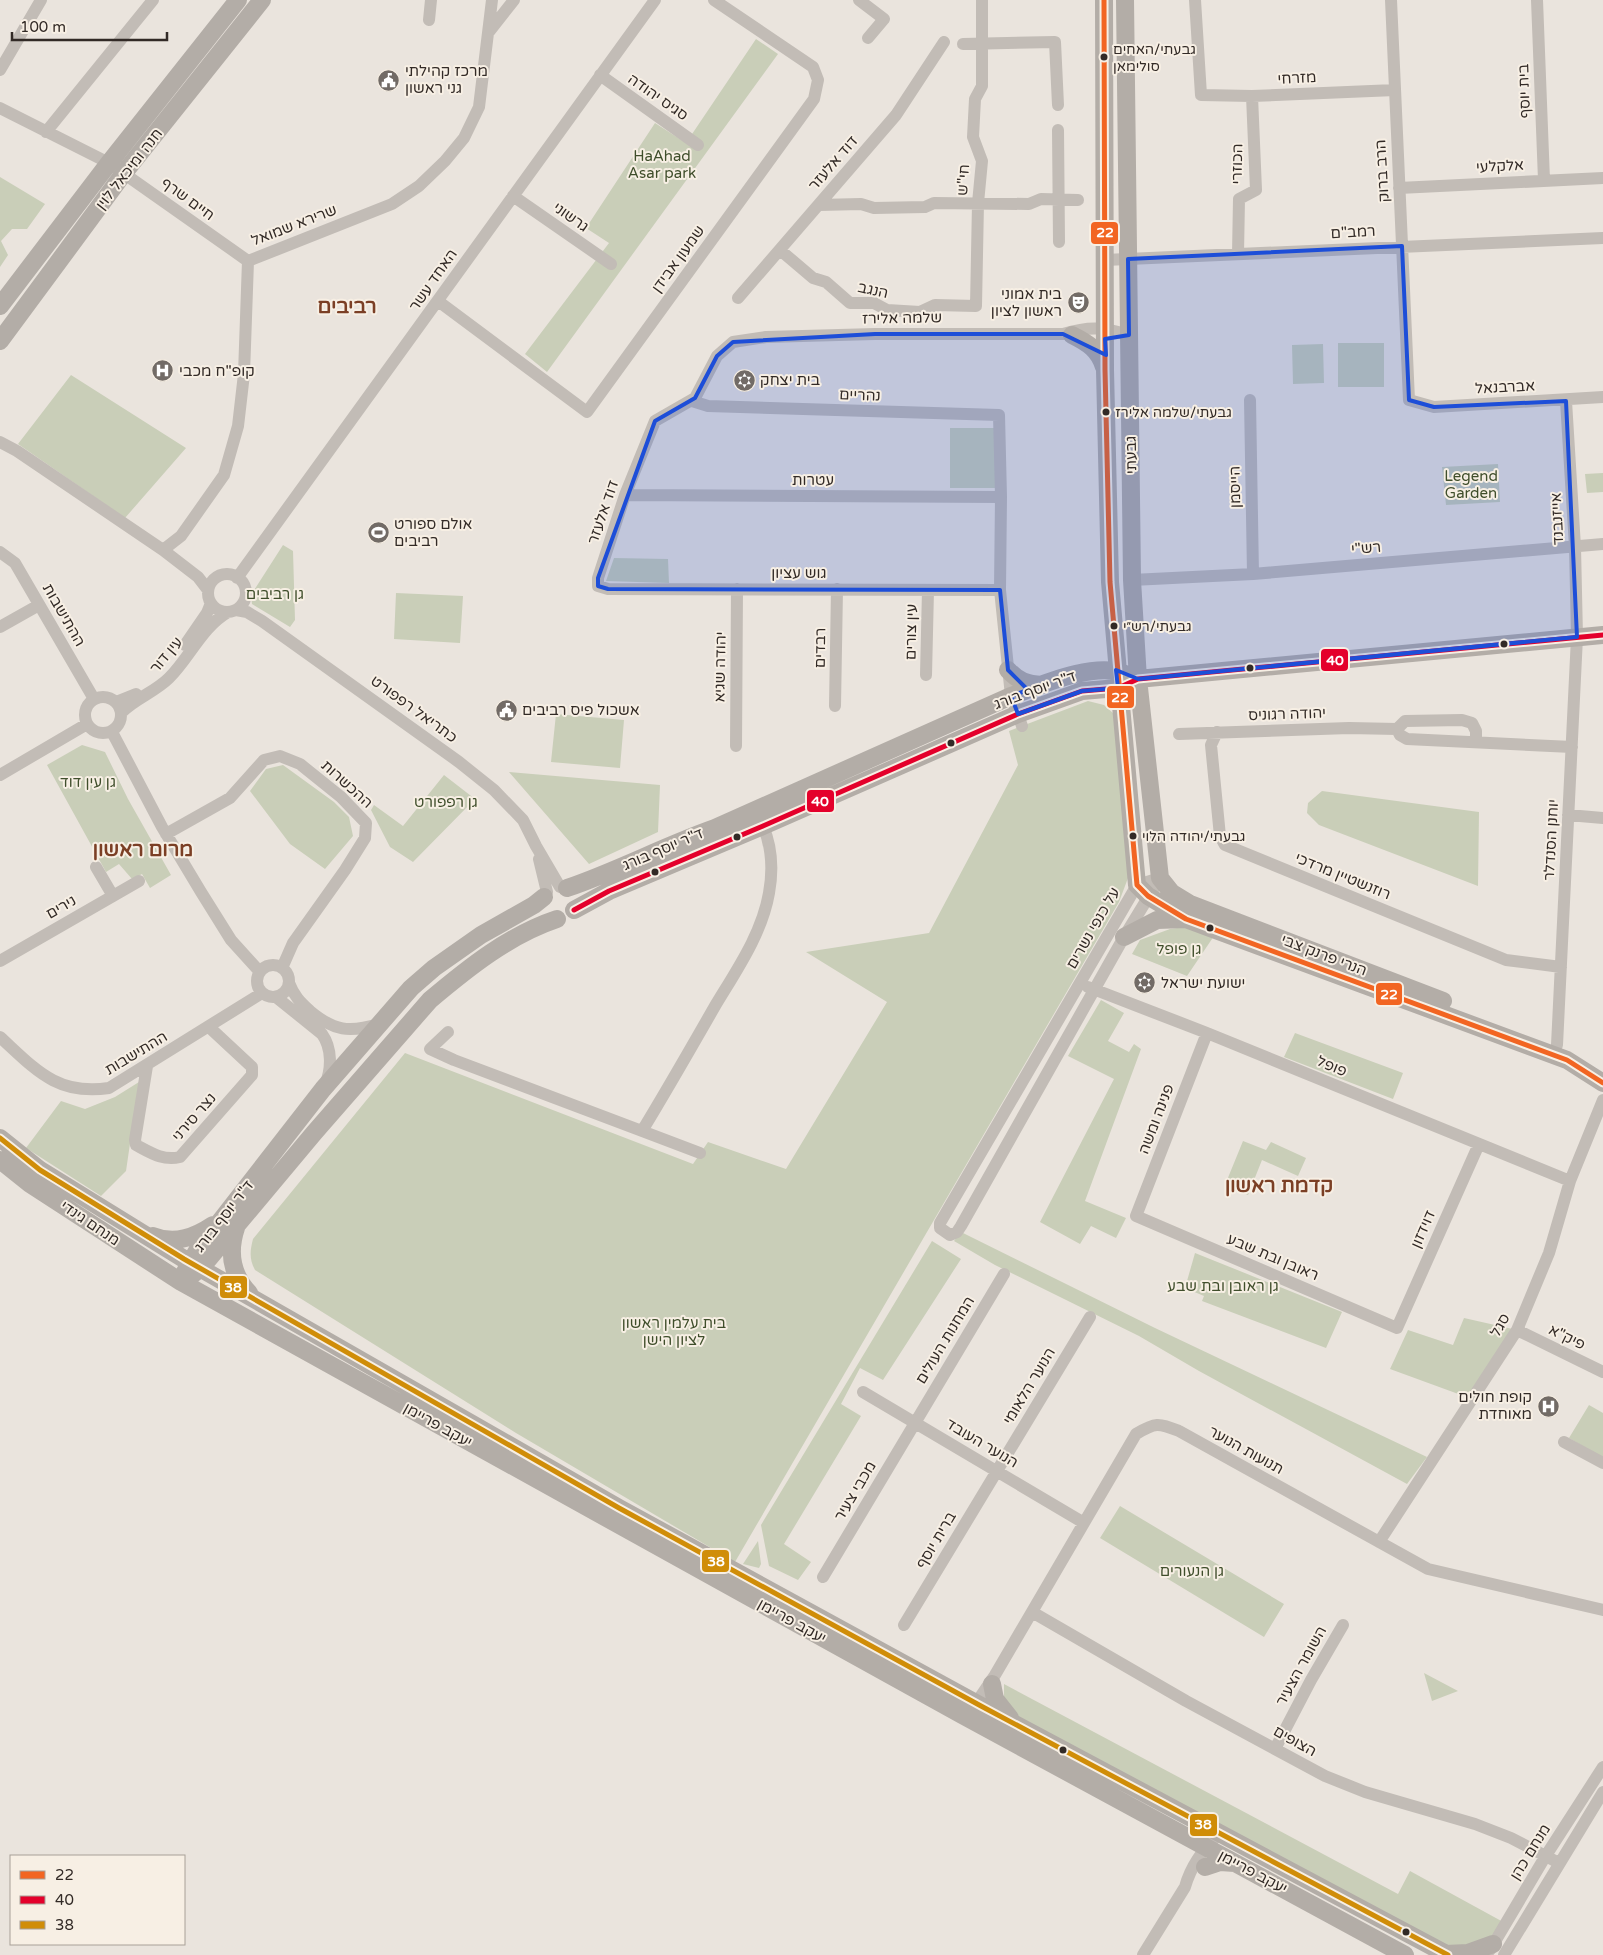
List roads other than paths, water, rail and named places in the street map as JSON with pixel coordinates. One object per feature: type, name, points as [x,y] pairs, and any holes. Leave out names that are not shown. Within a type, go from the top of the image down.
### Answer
[{"type":"street","points":[[0,70],[40,0]]},
{"type":"street","points":[[46,132],[153,0]]},
{"type":"street","name":"חנה ומיכאל לוין","points":[[0,306],[109,163],[238,0]]},
{"type":"street","name":"חנה ומיכאל לוין","points":[[0,341],[124,173],[262,0]]},
{"type":"street","points":[[430,20],[431,0]]},
{"type":"street","name":"שרירא שמואל","points":[[163,550],[181,536],[224,475],[238,426],[244,374],[248,261],[392,204],[419,186],[464,138],[479,107],[492,0]]},
{"type":"street","points":[[488,33],[514,0]]},
{"type":"street","name":"האחד עשר","points":[[237,578],[655,0]]},
{"type":"street","name":"שמעון אבידן","points":[[438,301],[587,412],[814,99],[818,80],[813,67],[714,0]]},
{"type":"street","points":[[859,0],[884,19],[868,38]]},
{"type":"street","name":"חי\"ש","points":[[976,306],[978,203],[982,161],[973,137],[975,99],[982,86],[982,0]]},
{"type":"street","name":"גבעתי","points":[[1104,0],[1105,370],[1110,582],[1116,670],[1143,890]]},
{"type":"street","name":"גבעתי","points":[[1125,0],[1132,580],[1138,679],[1160,878]]},
{"type":"street","name":"מזרחי","points":[[1195,0],[1201,95],[1252,96],[1395,90]]},
{"type":"street","name":"הרב ברוק","points":[[1391,0],[1409,400]]},
{"type":"street","name":"בית יוסף","points":[[1537,0],[1544,180]]},
{"type":"street","name":"דוד אלעזר","points":[[738,298],[896,115],[944,42]]},
{"type":"street","points":[[963,44],[1055,42],[1058,105]]},
{"type":"street","name":"סגיס יהודה","points":[[600,75],[698,145]]},
{"type":"street","name":"הכוזרי","points":[[1238,254],[1239,199],[1256,190],[1252,96]]},
{"type":"street","name":"חיים שרף","points":[[0,108],[109,163],[248,261]]},
{"type":"street","points":[[1058,130],[1059,242]]},
{"type":"street","name":"אלקלעי","points":[[1399,188],[1603,178]]},
{"type":"street","name":"גרשוני","points":[[513,196],[611,264]]},
{"type":"street","points":[[819,205],[861,204],[874,208],[925,207],[934,203],[1029,204],[1041,199],[1078,200]]},
{"type":"street","name":"רמב\"ם","points":[[1105,260],[1603,238]]},
{"type":"street","name":"הנגב","points":[[780,250],[813,278],[826,282],[850,303],[874,303],[887,310],[920,312],[935,305],[976,306]]},
{"type":"street","name":"שלמה אלירז","points":[[655,421],[692,400],[701,390],[717,356],[733,342],[766,337],[875,334],[1068,335],[1081,329],[1106,334],[1129,335]]},
{"type":"street","points":[[1068,335],[1094,348],[1101,356],[1105,370]]},
{"type":"street","name":"אברבנאל","points":[[1409,400],[1434,407],[1566,401],[1603,397]]},
{"type":"street","name":"נהריים","points":[[692,400],[708,406],[999,415],[1002,497]]},
{"type":"street","name":"הייסמן","points":[[1250,400],[1253,574]]},
{"type":"street","name":"אייזנבנד","points":[[1566,401],[1575,546],[1577,637]]},
{"type":"street","name":"דוד אלעזר","points":[[598,586],[598,578],[625,495],[655,421]]},
{"type":"street","points":[[0,436],[17,451]]},
{"type":"street","points":[[0,442],[17,451],[187,568],[205,577],[212,585],[211,603],[218,610],[236,607],[246,596],[244,586],[237,578],[228,575],[212,585]]},
{"type":"street","name":"עטרות","points":[[625,495],[1002,497]]},
{"type":"street","points":[[1002,497],[1000,590],[1008,670],[1012,696],[1020,720]]},
{"type":"street","name":"רש\"י","points":[[1132,580],[1253,574],[1603,544]]},
{"type":"street","name":"ההתישבות","points":[[0,552],[15,563],[94,699]]},
{"type":"street","name":"גוש עציון","points":[[598,586],[608,589],[1000,590]]},
{"type":"street","name":"יהודה שגיא","points":[[736,746],[737,589]]},
{"type":"street","name":"רבדים","points":[[835,706],[837,589]]},
{"type":"street","name":"עין צורים","points":[[926,675],[928,590]]},
{"type":"street","name":"עין דור","points":[[119,707],[132,696],[156,682],[172,664],[208,613],[211,603]]},
{"type":"street","points":[[0,627],[39,605]]},
{"type":"street","name":"כתריאל רפפורט","points":[[236,607],[255,616],[451,756],[494,790],[523,820],[536,846],[554,891]]},
{"type":"street","name":"עין דור","points":[[119,707],[130,705],[160,687],[171,677],[216,619],[236,607]]},
{"type":"street","points":[[1138,679],[1603,635]]},
{"type":"street","name":"יוחנן הסנדלר","points":[[1557,1045],[1577,637]]},
{"type":"street","points":[[1008,670],[1016,678],[1024,682],[1043,685]]},
{"type":"street","name":"ד\"ר יוסף בורג","points":[[181,1282],[232,1218],[323,1089],[379,1024],[411,988],[434,968],[481,935],[534,905],[554,891],[598,877],[687,837],[715,828],[1012,696],[1084,672],[1116,670],[1138,679]]},
{"type":"street","name":"ד\"ר יוסף בורג","points":[[574,910],[609,891],[1020,720],[1082,691],[1118,688],[1138,679]]},
{"type":"street","points":[[1082,691],[1111,703],[1122,714]]},
{"type":"street","points":[[106,696],[119,707],[120,723],[112,732],[101,733],[87,724],[85,713],[89,703],[94,699],[106,696]]},
{"type":"street","name":"יהודה רגוניס","points":[[1179,734],[1349,728],[1396,729],[1406,721],[1462,720],[1472,723],[1476,731],[1476,741]]},
{"type":"street","points":[[0,775],[87,724]]},
{"type":"street","name":"יהודה רגוניס","points":[[1396,729],[1400,735],[1407,739],[1572,747]]},
{"type":"street","points":[[112,732],[166,834],[231,940],[260,972]]},
{"type":"street","name":"רוזנשטיין מרדכי","points":[[1217,732],[1211,745],[1220,836],[1225,845],[1506,960],[1561,967]]},
{"type":"street","name":"ההכשרות","points":[[166,834],[230,798],[264,760],[280,756],[300,764],[342,797],[366,823],[365,838],[345,870],[297,937],[282,968]]},
{"type":"street","points":[[1568,815],[1603,818]]},
{"type":"street","points":[[642,1131],[733,976],[759,926],[769,894],[771,863],[769,841],[763,826]]},
{"type":"street","points":[[96,867],[113,896]]},
{"type":"street","name":"על כנפי נשרים","points":[[1143,890],[1124,937],[962,1226],[957,1232],[950,1235],[940,1228],[940,1223],[1080,984],[1143,890],[1160,878]]},
{"type":"street","name":"הנרי פרנק צבי","points":[[1160,878],[1172,893],[1190,904],[1557,1045],[1603,1072]]},
{"type":"street","name":"נירים","points":[[0,961],[138,881]]},
{"type":"street","name":"הנרי פרנק צבי","points":[[1143,890],[1186,919],[1567,1060],[1603,1083]]},
{"type":"street","points":[[554,891],[574,895],[576,905],[574,910],[567,917],[557,919],[548,915],[543,906],[554,891]]},
{"type":"street","name":"ד\"ר יוסף בורג","points":[[232,1218],[430,1000],[451,982],[514,938],[557,919]]},
{"type":"street","points":[[1124,937],[1157,920],[1186,919]]},
{"type":"street","points":[[289,983],[285,992],[276,997],[271,997],[262,993],[257,985],[257,976],[263,968],[273,965],[282,968],[288,975],[289,983],[297,1000],[326,1024],[334,1028],[364,1028],[379,1024]]},
{"type":"street","name":"פופל","points":[[1080,984],[1207,1033],[1570,1181]]},
{"type":"street","name":"ההתישבות","points":[[0,1037],[44,1076],[70,1088],[92,1091],[109,1088],[148,1066],[262,993]]},
{"type":"street","points":[[276,997],[322,1034],[327,1042],[330,1064],[328,1079],[323,1089]]},
{"type":"street","name":"נצר סירני","points":[[148,1066],[135,1140],[136,1145],[160,1157],[170,1159],[180,1157],[252,1075],[252,1067],[209,1027]]},
{"type":"street","points":[[448,1032],[430,1049],[449,1058],[700,1153]]},
{"type":"street","name":"פנינה ומשה","points":[[1136,1216],[1207,1033]]},
{"type":"street","name":"סגל","points":[[1379,1542],[1517,1330],[1549,1253],[1570,1181],[1603,1100]]},
{"type":"street","name":"מנחם גינדי","points":[[0,1138],[40,1170],[195,1265]]},
{"type":"street","name":"דוידזון","points":[[1397,1328],[1479,1144]]},
{"type":"street","name":"מנחם גינדי","points":[[0,1160],[30,1184],[181,1282]]},
{"type":"street","name":"ראובן ובת שבע","points":[[1136,1216],[1397,1328]]},
{"type":"street","points":[[137,1230],[158,1238],[184,1239],[232,1218],[231,1249],[234,1268],[240,1284],[256,1301]]},
{"type":"street","name":"יעקב פריימן","points":[[195,1265],[619,1508],[954,1691],[975,1709],[1013,1722],[1447,1954]]},
{"type":"street","name":"המחנות העולים","points":[[914,1422],[1004,1274]]},
{"type":"street","name":"יעקב פריימן","points":[[181,1282],[975,1709],[1184,1835],[1205,1857],[1235,1863],[1405,1955]]},
{"type":"street","name":"הנוער הלאומי","points":[[996,1471],[1090,1317]]},
{"type":"street","name":"פיק\"א","points":[[1517,1330],[1603,1372]]},
{"type":"street","name":"הנוער העובד","points":[[863,1392],[1084,1523]]},
{"type":"street","name":"מכבי צעיר","points":[[823,1577],[914,1422]]},
{"type":"street","name":"תנועות הנוער","points":[[975,1709],[1136,1434],[1148,1427],[1159,1424],[1179,1431],[1428,1569],[1602,1610]]},
{"type":"street","points":[[1564,1442],[1603,1463]]},
{"type":"street","name":"ברית יוסף","points":[[904,1625],[996,1471]]},
{"type":"street","name":"הצופים","points":[[1032,1612],[1186,1701],[1325,1776],[1365,1792],[1475,1824],[1511,1838],[1559,1863]]},
{"type":"street","name":"השומר הצעיר","points":[[1275,1749],[1310,1680],[1342,1625]]},
{"type":"street","points":[[954,1691],[969,1691],[985,1686],[992,1681],[995,1699],[1013,1722]]},
{"type":"street","name":"מנחם כהן","points":[[1495,1951],[1545,1857],[1603,1768]]},
{"type":"street","name":"מנחם כהן","points":[[1495,1951],[1559,1863],[1603,1792]]},
{"type":"street","points":[[1143,1955],[1185,1887],[1188,1876],[1205,1857],[1220,1833]]},
{"type":"street","points":[[1447,1954],[1495,1951]]},
{"type":"place","name":"גבעתי/האחים סולימאן","points":[[1104,57]]},
{"type":"place","name":"מרכז קהילתי גני ראשון","points":[[389,80]]},
{"type":"place","name":"בית אמוני ראשון לציון","points":[[1078,303]]},
{"type":"place","name":"קופ\"ח מכבי","points":[[163,371]]},
{"type":"place","name":"בית יצחק","points":[[744,380]]},
{"type":"place","name":"גבעתי/שלמה אלירז","points":[[1106,412]]},
{"type":"place","name":"אולם ספורט רביבים","points":[[378,533]]},
{"type":"place","name":"גבעתי/רש״י","points":[[1114,626]]},
{"type":"place","name":"אשכול פיס רביבים","points":[[506,710]]},
{"type":"place","name":"גבעתי/יהודה הלוי","points":[[1133,836]]},
{"type":"place","name":"ישועת ישראל","points":[[1145,983]]},
{"type":"place","name":"קופת חולים מאוחדת","points":[[1548,1406]]},
{"type":"district","name":"רביבים","points":[[347,307]]},
{"type":"district","name":"מרום ראשון","points":[[143,850]]},
{"type":"district","name":"קדמת ראשון","points":[[1279,1186]]},
{"type":"park label","name":"HaAhad Asar park","points":[[662,164]]},
{"type":"park label","name":"Legend Garden","points":[[1471,484]]},
{"type":"park label","name":"גן רביבים","points":[[275,594]]},
{"type":"park label","name":"גן עין דוד","points":[[88,782]]},
{"type":"park label","name":"גן רפפורט","points":[[446,802]]},
{"type":"park label","name":"גן פופל","points":[[1179,949]]},
{"type":"park label","name":"גן ראובן ובת שבע","points":[[1223,1286]]},
{"type":"park label","name":"בית עלמין ראשון לציון הישן","points":[[674,1332]]},
{"type":"park label","name":"גן הנעורים","points":[[1192,1571]]}]
